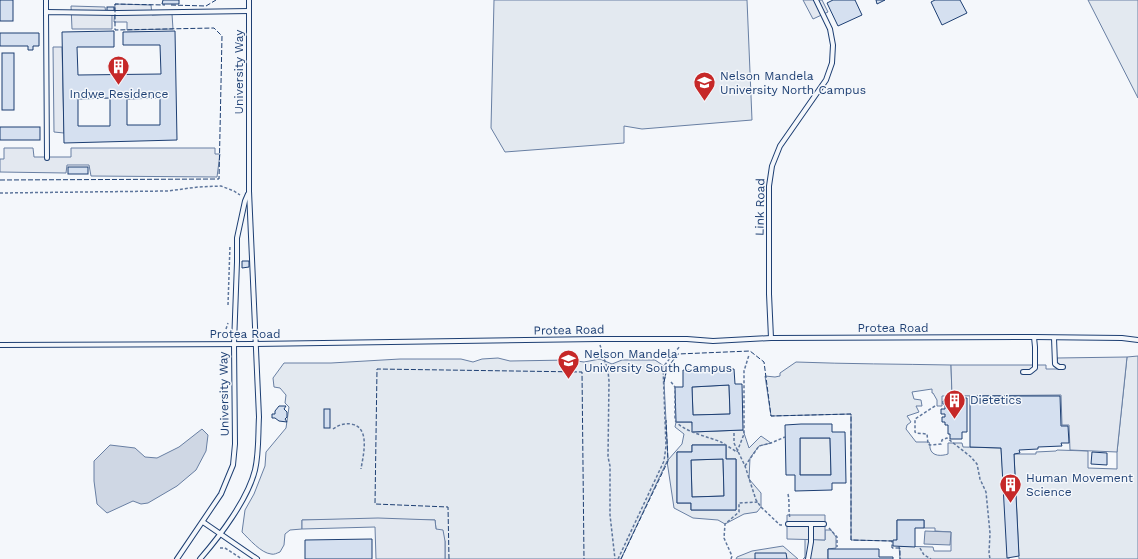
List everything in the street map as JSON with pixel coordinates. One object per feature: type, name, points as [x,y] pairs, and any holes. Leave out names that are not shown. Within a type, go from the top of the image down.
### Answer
[{"type":"lane","points":[[46,0],[47,158]]},
{"type":"lane","name":"University Way","points":[[200,559],[221,534],[247,490],[255,469],[258,444],[259,417],[249,192],[249,0]]},
{"type":"lane","name":"Link Road","points":[[771,338],[769,186],[772,166],[780,146],[826,80],[832,63],[833,45],[830,29],[816,0]]},
{"type":"lane","points":[[46,12],[118,14],[249,11]]},
{"type":"lane","name":"University Way","points":[[177,559],[221,494],[233,465],[235,438],[234,344],[237,238],[245,201],[249,192]]},
{"type":"lane","name":"Protea Road","points":[[0,345],[255,344],[598,339],[687,339],[713,341],[771,338],[1122,338],[1138,340]]},
{"type":"lane","points":[[1023,372],[1030,372],[1035,368],[1036,347],[1034,338]]},
{"type":"lane","points":[[1054,338],[1055,364],[1059,367],[1063,367]]},
{"type":"lane","points":[[203,522],[257,559]]},
{"type":"lane","points":[[790,524],[824,524]]},
{"type":"lane","points":[[808,559],[811,542],[810,524]]},
{"type":"path","points":[[0,193],[168,191],[221,186],[239,194],[245,201]]},
{"type":"path","points":[[598,339],[608,371],[609,381],[608,457],[610,466],[610,515],[617,559]]},
{"type":"path","points":[[617,559],[664,461],[666,446],[664,367],[687,339]]},
{"type":"path","points":[[737,452],[744,434],[744,371],[749,355]]},
{"type":"path","points":[[671,382],[675,387],[675,420],[678,424],[692,432],[722,443],[737,452]]},
{"type":"path","points":[[935,406],[914,419],[915,432],[927,434],[928,444],[930,446],[941,444],[942,440],[947,438],[951,440],[960,450],[971,457],[977,464],[980,478],[986,492],[990,533],[990,559]]},
{"type":"path","points":[[334,429],[339,425],[354,424],[361,430],[364,438],[361,469]]},
{"type":"path","points":[[734,433],[734,443],[737,452],[758,502],[761,507],[780,525],[790,524],[788,510],[790,503],[788,494]]},
{"type":"path","points":[[744,466],[758,446],[771,443],[785,437]]},
{"type":"path","points":[[731,559],[732,556],[724,538],[725,524],[739,512],[739,503],[758,502]]},
{"type":"path","points":[[824,524],[837,536],[837,547]]},
{"type":"path","points":[[220,548],[225,548],[242,559]]},
{"type":"path","points":[[920,548],[924,555],[931,559]]},
{"type":"shaded area","points":[[494,0],[747,0],[752,120],[642,129],[624,126],[624,143],[505,152],[491,128]]},
{"type":"shaded area","points":[[803,0],[822,0],[828,12],[813,19]]},
{"type":"shaded area","points":[[1088,0],[1138,0],[1138,98]]},
{"type":"shaded area","points":[[115,4],[151,5],[152,15],[172,14],[173,29],[127,30],[127,22],[114,22]]},
{"type":"shaded area","points":[[71,6],[105,7],[106,14],[112,14],[112,29],[72,29]]},
{"type":"shaded area","points":[[53,47],[62,47],[64,133],[54,132]]},
{"type":"shaded area","points":[[4,148],[33,148],[34,157],[71,157],[71,148],[215,148],[215,154],[220,154],[217,177],[91,176],[89,165],[67,165],[66,173],[0,172],[0,159],[4,159]]},
{"type":"shaded area","points":[[1138,356],[1138,559],[1019,559],[1014,454],[1036,454],[1036,452],[1057,450],[1088,451],[1088,468],[1117,469],[1117,452],[1127,357]]},
{"type":"shaded area","points":[[1127,357],[1117,452],[1070,450],[1069,425],[1062,425],[1061,395],[952,396],[951,365],[1046,365],[1046,369],[1057,369],[1057,358]]},
{"type":"shaded area","points":[[498,358],[510,361],[569,360],[584,362],[600,359],[612,364],[622,360],[655,360],[667,368],[664,382],[668,460],[682,444],[684,434],[675,427],[676,422],[692,422],[693,432],[743,430],[749,448],[761,436],[771,443],[759,446],[750,458],[749,479],[761,493],[761,507],[757,512],[744,514],[725,524],[718,520],[693,518],[674,508],[667,461],[621,559],[445,559],[445,541],[436,529],[435,520],[302,520],[302,529],[290,530],[285,534],[284,545],[280,552],[273,554],[263,551],[242,532],[245,510],[254,494],[265,466],[266,452],[286,428],[289,407],[285,403],[286,395],[280,388],[274,387],[273,378],[284,363],[331,363],[400,359],[461,359],[473,362],[482,359]],"holes":[[[692,445],[726,445],[726,459],[736,459],[736,510],[691,510],[691,503],[677,503],[677,452],[692,452]]]},
{"type":"shaded area","points":[[796,362],[951,365],[952,396],[942,396],[942,406],[937,406],[937,400],[932,393],[932,389],[912,392],[914,399],[921,400],[922,406],[916,406],[919,412],[907,416],[911,422],[907,425],[906,429],[916,442],[929,442],[931,451],[938,455],[948,454],[948,443],[962,443],[963,447],[1001,448],[1009,559],[900,559],[899,546],[933,547],[934,551],[951,551],[951,532],[935,531],[935,528],[924,528],[924,520],[897,520],[897,540],[851,540],[851,414],[771,416],[765,376],[780,376],[780,373]]},
{"type":"shaded area","points":[[729,385],[730,414],[693,415],[692,387]]},
{"type":"shaded area","points":[[202,429],[208,435],[206,451],[196,470],[177,486],[148,503],[141,504],[133,501],[107,513],[97,504],[94,481],[94,461],[110,445],[135,448],[145,457],[157,458],[179,447]]},
{"type":"shaded area","points":[[800,438],[830,438],[831,475],[800,475]]},
{"type":"shaded area","points":[[723,459],[724,496],[692,497],[691,460]]},
{"type":"shaded area","points":[[787,515],[825,515],[825,540],[787,539]]},
{"type":"shaded area","points":[[378,518],[435,520],[436,529],[443,530],[445,541],[445,559],[376,559],[375,527],[302,529],[302,520]]},
{"type":"shaded area","points":[[825,530],[831,530],[836,537],[836,548],[828,549],[828,559],[803,559],[805,557],[805,539],[825,540]]},
{"type":"shaded area","points":[[925,531],[951,532],[950,545],[924,544]]},
{"type":"shaded area","points":[[783,546],[798,559],[736,559],[737,557],[752,551]]},
{"type":"building","points":[[0,0],[13,0],[13,21],[0,21]]},
{"type":"building","points":[[163,0],[179,0],[179,4],[162,4]]},
{"type":"building","points":[[833,0],[855,0],[862,15],[838,26],[827,3]]},
{"type":"building","points":[[876,0],[885,0],[877,4]]},
{"type":"building","points":[[935,0],[960,0],[967,13],[942,25],[931,2]]},
{"type":"building","points":[[107,7],[114,7],[114,13],[107,13]]},
{"type":"building","name":"Indwe Residence","points":[[114,31],[114,47],[77,47],[78,75],[161,74],[160,45],[123,45],[123,32],[175,31],[177,140],[64,143],[62,32]],"holes":[[[110,98],[110,126],[78,126],[78,99]],[[160,98],[160,125],[127,125],[127,99]]]},
{"type":"building","points":[[0,33],[39,33],[39,46],[33,46],[33,50],[28,50],[28,46],[0,46]]},
{"type":"building","points":[[2,53],[14,53],[14,110],[2,110]]},
{"type":"building","points":[[0,127],[40,127],[40,140],[0,140]]},
{"type":"building","points":[[68,167],[88,167],[88,174],[68,174]]},
{"type":"building","points":[[242,261],[249,261],[249,267],[242,268]]},
{"type":"building","points":[[734,369],[735,384],[742,384],[743,430],[692,432],[692,422],[676,422],[675,387],[683,387],[683,370]],"holes":[[[729,385],[730,414],[693,415],[692,387]]]},
{"type":"building","name":"Human Movement Science","points":[[970,396],[1060,396],[1061,426],[1068,426],[1069,443],[1061,443],[1062,446],[1038,447],[1038,449],[1019,450],[1020,453],[1014,454],[1019,556],[1007,558],[1001,448],[970,447]]},
{"type":"building","name":"Dietetics","points":[[948,398],[967,398],[967,432],[962,432],[962,439],[950,439],[950,434],[948,434],[948,425],[945,425],[945,422],[942,422],[942,417],[945,417],[945,414],[941,414],[941,409],[945,409],[945,404],[943,404],[943,401],[948,401]]},
{"type":"building","points":[[279,406],[286,406],[284,409],[287,412],[287,417],[285,419],[287,422],[272,418],[272,414],[275,414],[275,411]]},
{"type":"building","points":[[324,409],[330,409],[330,428],[324,428]]},
{"type":"building","points":[[832,424],[832,432],[845,432],[846,483],[832,483],[832,490],[795,491],[795,475],[786,475],[785,425]],"holes":[[[800,438],[830,438],[831,475],[800,475]]]},
{"type":"building","points":[[692,445],[726,445],[726,459],[736,459],[736,510],[691,510],[691,503],[677,503],[677,452],[692,452]],"holes":[[[723,459],[724,496],[692,497],[691,460]]]},
{"type":"building","points":[[1092,452],[1107,453],[1107,465],[1091,464]]},
{"type":"building","points":[[897,520],[924,520],[924,528],[915,528],[915,547],[893,546],[893,540],[897,540]]},
{"type":"building","points":[[372,539],[372,559],[305,559],[305,540]]},
{"type":"building","points":[[828,549],[879,549],[879,557],[893,557],[893,559],[828,559]]},
{"type":"building","points":[[755,553],[786,553],[787,559],[755,559]]},
{"type":"fence","points":[[171,5],[206,6],[216,0]]},
{"type":"fence","points":[[0,180],[219,179],[222,36],[214,28],[115,30],[115,4],[165,5]]},
{"type":"fence","points":[[664,382],[667,368],[678,354],[750,351],[764,362],[771,416],[851,414],[851,540],[892,541],[892,548],[900,548],[900,559]]},
{"type":"fence","points":[[449,559],[448,507],[375,504],[377,369],[582,372],[584,559]]},
{"type":"fence","points":[[621,559],[668,461],[666,420]]},
{"type":"place","name":"Indwe Residence","points":[[119,86]]},
{"type":"place","name":"Nelson Mandela University North Campus","points":[[704,102]]},
{"type":"place","name":"Nelson Mandela University South Campus","points":[[569,380]]},
{"type":"place","name":"Dietetics","points":[[955,420]]},
{"type":"place","name":"Human Movement Science","points":[[1010,504]]}]
